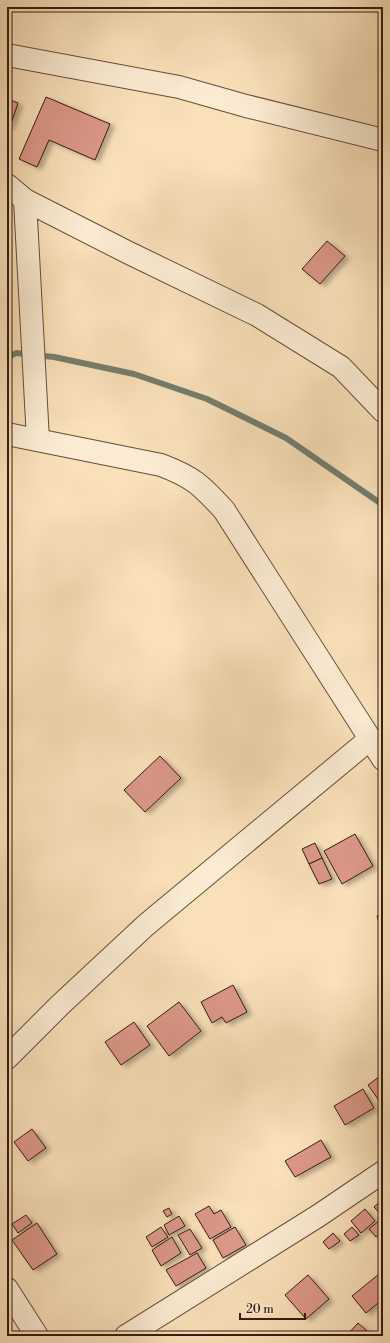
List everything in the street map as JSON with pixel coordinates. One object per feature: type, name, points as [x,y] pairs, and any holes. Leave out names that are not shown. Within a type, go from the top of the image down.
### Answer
[{"type":"street","points":[[7,56],[179,87],[383,140]]},
{"type":"street","points":[[7,185],[25,200],[127,252],[257,315],[341,367],[383,412]]},
{"type":"street","points":[[25,200],[38,440]]},
{"type":"street","points":[[7,434],[161,466],[181,473],[194,480],[206,490],[224,510],[383,759]]},
{"type":"street","points":[[7,1058],[60,1005],[146,925],[370,739]]},
{"type":"street","points":[[126,1336],[318,1216],[383,1172]]},
{"type":"street","points":[[7,1289],[37,1336]]},
{"type":"building","points":[[46,97],[110,124],[95,160],[49,140],[37,167],[19,159]]},
{"type":"building","points":[[7,99],[18,103],[10,127],[7,126]]},
{"type":"building","points":[[327,241],[345,256],[320,284],[302,269]]},
{"type":"building","points":[[160,756],[181,778],[145,812],[124,790]]},
{"type":"building","points":[[355,834],[373,866],[342,884],[324,851]]},
{"type":"building","points":[[315,843],[322,858],[309,864],[302,849]]},
{"type":"building","points":[[322,858],[332,879],[319,884],[309,864]]},
{"type":"building","points":[[383,914],[383,935],[377,916]]},
{"type":"building","points":[[233,985],[247,1012],[226,1023],[222,1017],[212,1023],[201,1002]]},
{"type":"building","points":[[179,1002],[201,1031],[169,1056],[147,1026]]},
{"type":"building","points":[[134,1022],[150,1045],[121,1065],[105,1042]]},
{"type":"building","points":[[383,1074],[383,1100],[380,1102],[368,1085]]},
{"type":"building","points":[[363,1089],[374,1108],[345,1125],[334,1106]]},
{"type":"building","points":[[32,1129],[46,1148],[28,1161],[14,1142]]},
{"type":"building","points":[[321,1140],[331,1157],[295,1177],[285,1161]]},
{"type":"building","points":[[383,1199],[383,1217],[374,1207]]},
{"type":"building","points":[[209,1206],[214,1214],[221,1210],[231,1227],[210,1239],[195,1214]]},
{"type":"building","points":[[169,1208],[172,1214],[167,1217],[163,1211]]},
{"type":"building","points":[[365,1209],[375,1221],[361,1233],[351,1221]]},
{"type":"building","points":[[26,1215],[32,1223],[18,1233],[12,1224]]},
{"type":"building","points":[[179,1216],[185,1226],[169,1235],[164,1225]]},
{"type":"building","points":[[380,1220],[383,1224],[383,1231],[376,1237],[369,1229]]},
{"type":"building","points":[[37,1223],[57,1254],[33,1270],[12,1240]]},
{"type":"building","points":[[161,1227],[168,1237],[152,1247],[146,1237]]},
{"type":"building","points":[[235,1227],[246,1245],[223,1258],[213,1240]]},
{"type":"building","points":[[352,1227],[359,1235],[350,1241],[344,1234]]},
{"type":"building","points":[[190,1229],[202,1248],[190,1255],[178,1235]]},
{"type":"building","points":[[333,1233],[340,1241],[329,1249],[323,1242]]},
{"type":"building","points":[[172,1237],[181,1253],[161,1266],[152,1250]]},
{"type":"building","points":[[197,1253],[206,1268],[176,1286],[166,1270]]},
{"type":"building","points":[[379,1274],[383,1279],[383,1299],[366,1313],[352,1296]]},
{"type":"building","points":[[308,1275],[329,1299],[306,1319],[285,1295]]},
{"type":"building","points":[[358,1323],[367,1331],[362,1336],[346,1336]]},
{"type":"waterway","points":[[7,358],[16,353],[54,357],[134,374],[207,399],[286,438],[383,505]]}]
